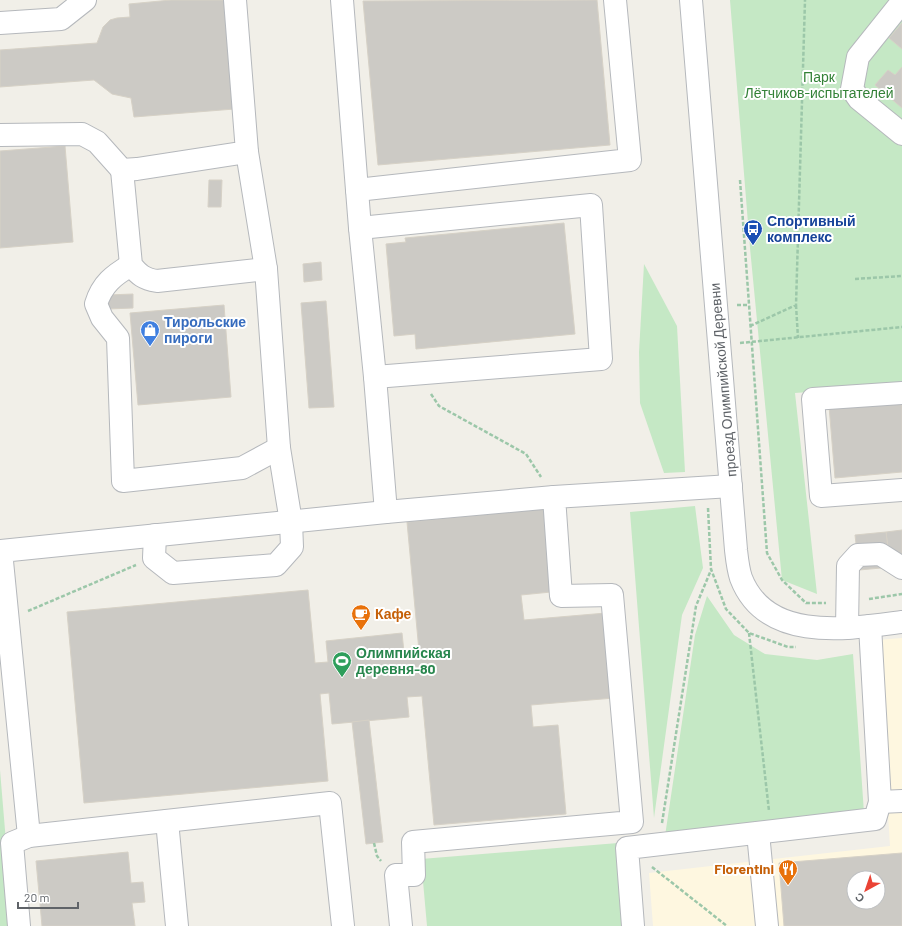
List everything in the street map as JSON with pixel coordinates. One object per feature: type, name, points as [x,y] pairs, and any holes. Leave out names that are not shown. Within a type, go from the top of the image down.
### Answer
[{"type":"street","points":[[0,24],[61,19],[84,0]]},
{"type":"street","points":[[155,535],[154,558],[173,573],[276,564],[292,547],[291,522],[279,448],[266,269],[247,152],[235,0]]},
{"type":"street","points":[[342,0],[360,228],[375,376],[386,512]]},
{"type":"street","points":[[357,190],[630,160],[615,0]]},
{"type":"street","name":"проезд Олимпийской Деревни","points":[[691,0],[736,550],[741,578],[751,595],[762,608],[778,618],[796,625],[816,628],[847,628],[902,622]]},
{"type":"street","points":[[902,2],[858,57],[852,89],[859,99],[902,134]]},
{"type":"street","points":[[0,135],[82,134],[97,142],[122,170],[131,265],[138,274],[146,279],[157,281],[266,269]]},
{"type":"street","points":[[122,170],[137,170],[247,152]]},
{"type":"street","points":[[360,228],[591,205],[601,360],[375,376]]},
{"type":"street","points":[[131,265],[116,274],[100,290],[96,304],[102,318],[118,338],[123,481],[242,468],[279,448]]},
{"type":"street","points":[[902,393],[813,399],[821,496],[902,490]]},
{"type":"street","points":[[29,836],[1,550],[554,497],[731,486]]},
{"type":"street","points":[[401,926],[396,875],[414,875],[413,842],[632,822],[612,595],[561,596],[554,497]]},
{"type":"street","points":[[847,628],[848,566],[858,555],[880,554],[902,568]]},
{"type":"street","points":[[633,926],[627,848],[875,820],[880,802],[870,626]]},
{"type":"street","points":[[880,802],[902,801]]},
{"type":"street","points":[[19,926],[12,843],[29,836],[330,803],[343,926]]},
{"type":"street","points":[[168,821],[177,926]]},
{"type":"street","points":[[765,832],[767,926]]},
{"type":"path","points":[[798,338],[796,305],[805,0]]},
{"type":"path","points":[[740,180],[750,326],[753,342],[767,553],[782,580],[806,603],[848,603],[902,594]]},
{"type":"path","points":[[855,279],[902,276]]},
{"type":"path","points":[[750,326],[796,305]]},
{"type":"path","points":[[753,342],[902,327]]},
{"type":"path","points":[[418,373],[439,406],[526,454],[554,497]]},
{"type":"path","points":[[8,620],[154,558]]},
{"type":"path","points":[[658,844],[696,606],[711,569]]},
{"type":"path","points":[[749,633],[765,832]]},
{"type":"path","points":[[374,843],[377,856]]},
{"type":"path","points":[[627,848],[727,926]]},
{"type":"shaded area","points":[[902,638],[902,926],[653,926],[649,873],[890,846],[877,640]]},
{"type":"green space","name":"Парк Лётчиков-испытателей","points":[[730,0],[902,0],[902,385],[795,393],[817,594],[782,580],[750,248]]},
{"type":"green space","points":[[644,264],[677,326],[685,472],[664,473],[640,403],[639,352]]},
{"type":"green space","points":[[695,506],[703,568],[682,615],[654,818],[630,512]]},
{"type":"green space","points":[[707,596],[734,635],[765,654],[817,660],[853,654],[864,813],[665,836],[695,635]]},
{"type":"green space","points":[[0,770],[13,926],[0,926]]},
{"type":"green space","points":[[618,843],[623,926],[427,926],[421,859]]},
{"type":"building","points":[[171,0],[237,0],[247,108],[134,117],[131,98],[112,94],[94,80],[0,87],[0,50],[97,43],[103,27],[110,20],[130,17],[129,4]]},
{"type":"building","points":[[597,0],[610,145],[378,165],[363,1]]},
{"type":"building","points":[[902,23],[902,49],[889,38]]},
{"type":"building","points":[[902,67],[902,108],[875,85],[888,70],[895,75]]},
{"type":"building","points":[[65,146],[73,242],[0,248],[0,151]]},
{"type":"building","points":[[209,180],[222,180],[221,207],[208,207]]},
{"type":"building","points":[[564,223],[575,334],[416,349],[415,334],[394,336],[386,244],[406,242],[405,238]]},
{"type":"building","points":[[321,262],[322,280],[304,282],[303,264]]},
{"type":"building","points":[[133,294],[133,308],[108,309],[108,295]]},
{"type":"building","points":[[326,301],[334,407],[309,408],[301,303]]},
{"type":"building","points":[[224,305],[231,397],[138,405],[130,313]]},
{"type":"building","points":[[902,400],[902,472],[835,478],[829,406]]},
{"type":"building","name":"Олимпийская деревня-80","points":[[544,509],[551,592],[521,595],[524,620],[606,613],[614,698],[531,705],[533,727],[558,725],[566,814],[434,825],[422,696],[407,697],[409,717],[332,724],[329,693],[320,694],[328,781],[84,803],[67,612],[308,590],[315,663],[328,662],[326,641],[402,633],[404,652],[419,651],[407,522]]},
{"type":"building","points":[[902,530],[902,561],[888,548],[886,532]]},
{"type":"building","points":[[886,532],[888,548],[881,568],[859,570],[855,535]]},
{"type":"building","points":[[369,720],[383,842],[366,844],[352,722]]},
{"type":"building","points":[[128,852],[131,883],[143,882],[145,902],[132,903],[135,926],[42,926],[36,861]]},
{"type":"building","points":[[902,853],[902,926],[784,926],[779,863]]},
{"type":"place","name":"Спортивный комплекс","points":[[753,246]]},
{"type":"place","name":"Тирольские пироги","points":[[150,347]]},
{"type":"place","name":"Кафе","points":[[361,631]]},
{"type":"place","name":"Олимпийская деревня-80","points":[[342,678]]},
{"type":"place","name":"Florentini","points":[[788,886]]}]
